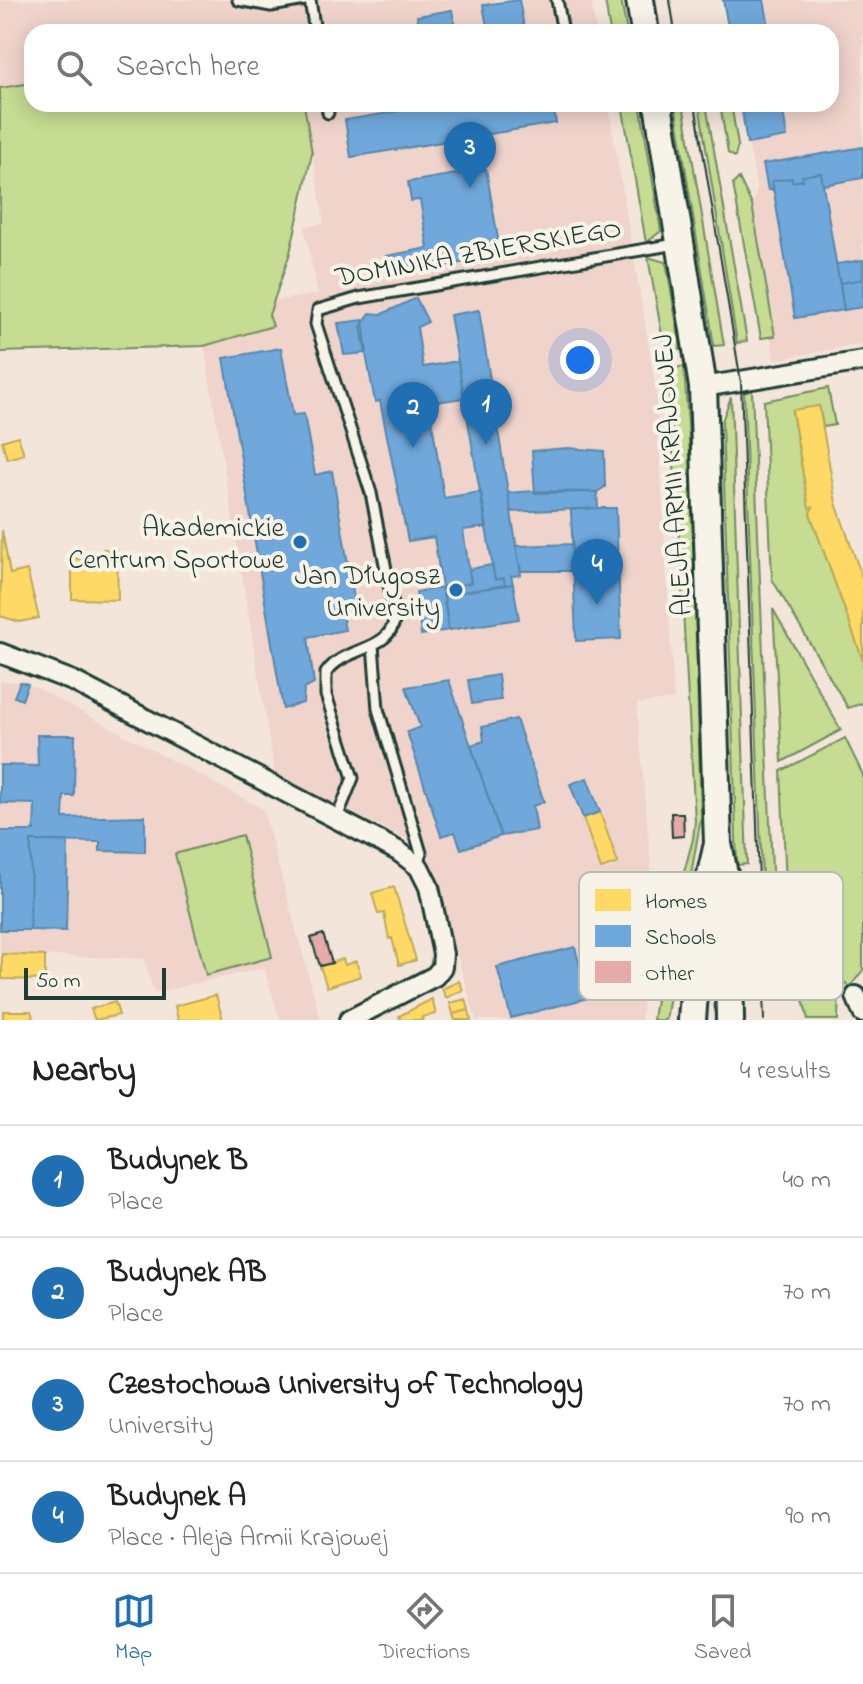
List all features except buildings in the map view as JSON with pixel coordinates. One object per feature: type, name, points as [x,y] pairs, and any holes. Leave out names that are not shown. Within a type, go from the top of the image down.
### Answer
[{"type":"main road","points":[[640,0],[644,24]]},
{"type":"main road","name":"ALEJA ARMII KRAJOWEJ","points":[[659,112],[703,387],[718,844],[723,872]]},
{"type":"main road","name":"ALEJA ARMII KRAJOWEJ","points":[[712,872],[718,844]]},
{"type":"main road","name":"ALEJA ARMII KRAJOWEJ","points":[[692,1020],[694,1000]]},
{"type":"main road","name":"ALEJA ARMII KRAJOWEJ","points":[[730,1000],[730,1020]]},
{"type":"street","points":[[703,387],[863,361]]},
{"type":"street","points":[[0,653],[73,681],[398,851],[419,867],[429,887],[441,942],[442,967],[435,976],[349,1020]]},
{"type":"lane","points":[[238,0],[271,6],[307,0],[313,24]]},
{"type":"lane","points":[[557,0],[562,24]]},
{"type":"lane","name":"DOMINIKA ZBIERSKIEGO","points":[[373,645],[392,629],[395,610],[371,493],[316,324],[318,310],[359,298],[681,244]]},
{"type":"lane","points":[[336,820],[353,778],[326,695],[325,679],[328,669],[340,658],[373,645],[378,709],[421,853],[419,867]]},
{"type":"shaded area","points":[[0,0],[591,0],[595,24],[24,24],[24,84],[0,88]]},
{"type":"shaded area","points":[[723,0],[863,0],[863,344],[774,360],[752,205],[757,191],[742,112],[839,112],[839,24],[728,24]]},
{"type":"shaded area","name":"Jan Długosz University","points":[[305,112],[609,112],[656,388],[674,699],[637,704],[651,872],[579,872],[579,1000],[643,1000],[641,1020],[476,1020],[439,894],[426,863],[410,841],[275,776],[204,346],[272,326],[269,315],[273,301],[318,294],[304,227],[324,223]]},
{"type":"shaded area","points":[[0,681],[22,682],[37,688],[263,809],[321,1020],[280,1020],[264,968],[154,993],[144,959],[0,954]]},
{"type":"green space","points":[[605,0],[621,0],[626,24],[609,24]]},
{"type":"green space","points":[[24,84],[24,112],[305,112],[312,153],[290,253],[269,315],[273,326],[204,346],[0,352],[0,88]]},
{"type":"green space","points":[[623,112],[641,112],[661,231],[646,243]]},
{"type":"green space","points":[[676,112],[684,112],[724,345],[714,346]]},
{"type":"green space","points":[[700,112],[707,112],[747,341],[737,343]]},
{"type":"green space","points":[[721,112],[732,112],[738,145],[735,157],[728,153]]},
{"type":"green space","points":[[739,178],[752,205],[775,336],[761,338],[733,184]]},
{"type":"green space","points":[[648,257],[665,262],[667,267],[681,349],[665,352]]},
{"type":"green space","points":[[679,367],[684,367],[691,467],[690,474],[675,478],[668,381]]},
{"type":"green space","points":[[828,388],[835,425],[823,427],[819,406],[792,411],[809,507],[813,507],[810,513],[863,660],[863,703],[848,708],[772,579],[764,401]]},
{"type":"green space","points":[[752,390],[772,872],[762,872],[744,393]]},
{"type":"green space","points":[[731,397],[747,864],[737,865],[722,421]]},
{"type":"green space","points":[[676,488],[691,490],[692,495],[701,817],[692,872],[684,872],[695,821]]},
{"type":"green space","points":[[773,609],[841,730],[782,762]]},
{"type":"green space","points":[[845,738],[863,775],[863,970],[850,987],[843,981],[843,872],[785,872],[781,771]]},
{"type":"green space","points":[[242,835],[272,957],[206,975],[175,854]]},
{"type":"green space","points":[[656,1000],[669,1000],[666,1020],[653,1020]]},
{"type":"green space","points":[[803,1000],[839,1000],[838,1020],[808,1020]]},
{"type":"tram line","points":[[670,0],[674,24]]},
{"type":"tram line","points":[[696,112],[741,382],[759,872]]},
{"type":"tram line","points":[[763,1000],[764,1020]]},
{"type":"place","name":"Czestochowa University of Technology","points":[[470,188]]},
{"type":"place","name":"Budynek B","points":[[486,445]]},
{"type":"place","name":"Budynek AB","points":[[413,448]]},
{"type":"place","name":"Akademickie Centrum Sportowe","points":[[300,542]]},
{"type":"place","name":"Jan Długosz University","points":[[456,590]]},
{"type":"place","name":"Budynek A","points":[[597,605]]}]
